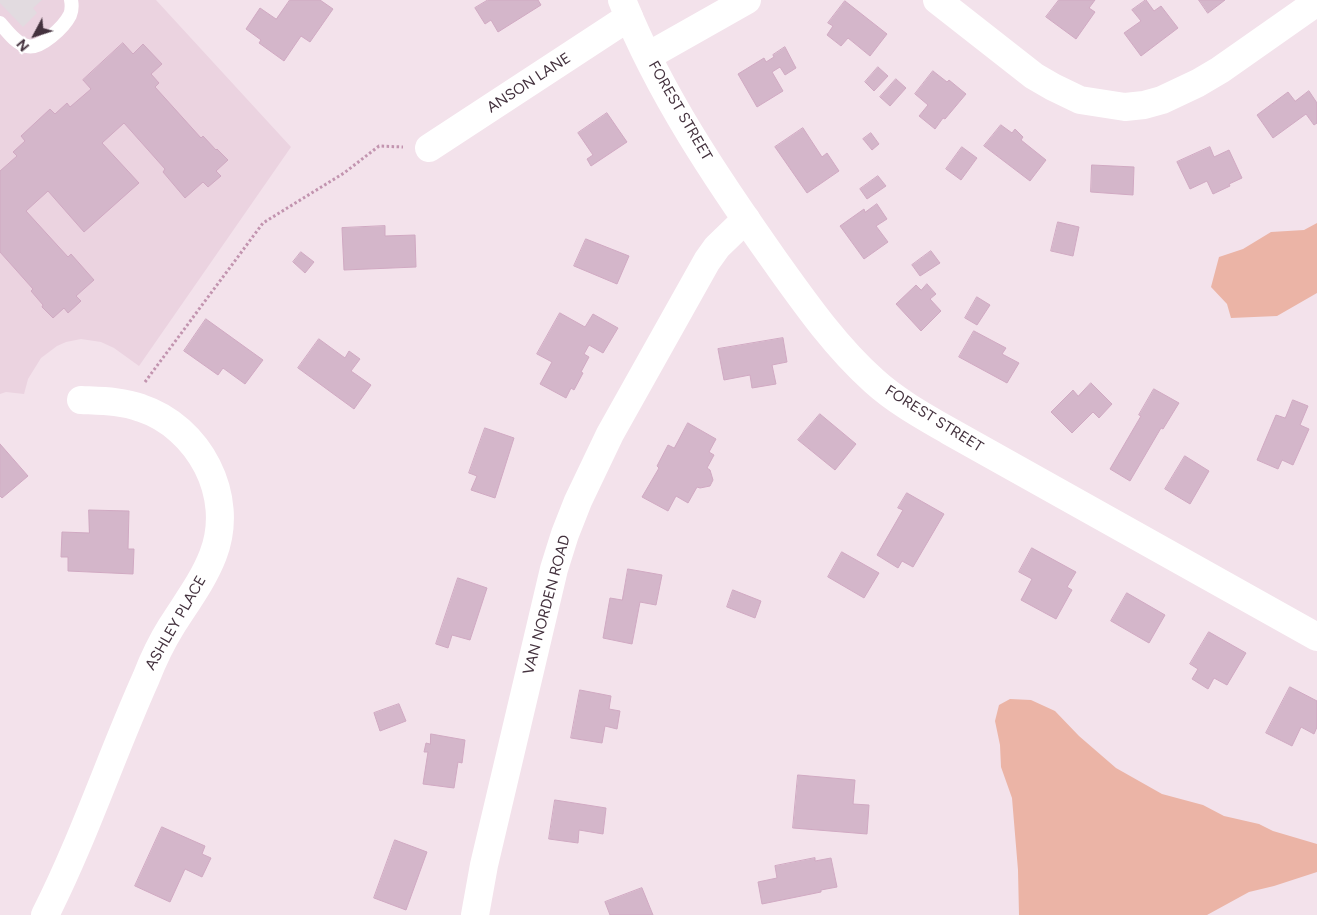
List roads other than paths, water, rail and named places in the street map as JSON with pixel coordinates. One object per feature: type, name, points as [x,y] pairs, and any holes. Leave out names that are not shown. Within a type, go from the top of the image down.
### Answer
[{"type":"street","points":[[648,56],[747,0]]},
{"type":"street","points":[[937,0],[1052,88],[1080,100],[1125,107],[1144,105],[1162,100],[1198,83],[1220,70],[1317,2]]},
{"type":"street","name":"FOREST STREET","points":[[625,9],[648,56],[697,144],[746,219],[829,334],[869,377],[897,399],[949,431],[1317,637]]},
{"type":"street","name":"ANSON LANE","points":[[428,148],[625,9]]},
{"type":"street","name":"VAN NORDEN ROAD","points":[[475,915],[484,865],[554,569],[568,526],[593,467],[610,434],[707,261],[716,247],[746,219]]},
{"type":"street","name":"ASHLEY PLACE","points":[[45,915],[88,818],[146,678],[170,628],[207,570],[216,548],[219,532],[219,508],[215,484],[206,462],[181,431],[148,410],[116,402],[81,400]]},
{"type":"lane","points":[[0,23],[20,44],[27,47],[38,46],[69,17],[72,10],[71,0]]}]
